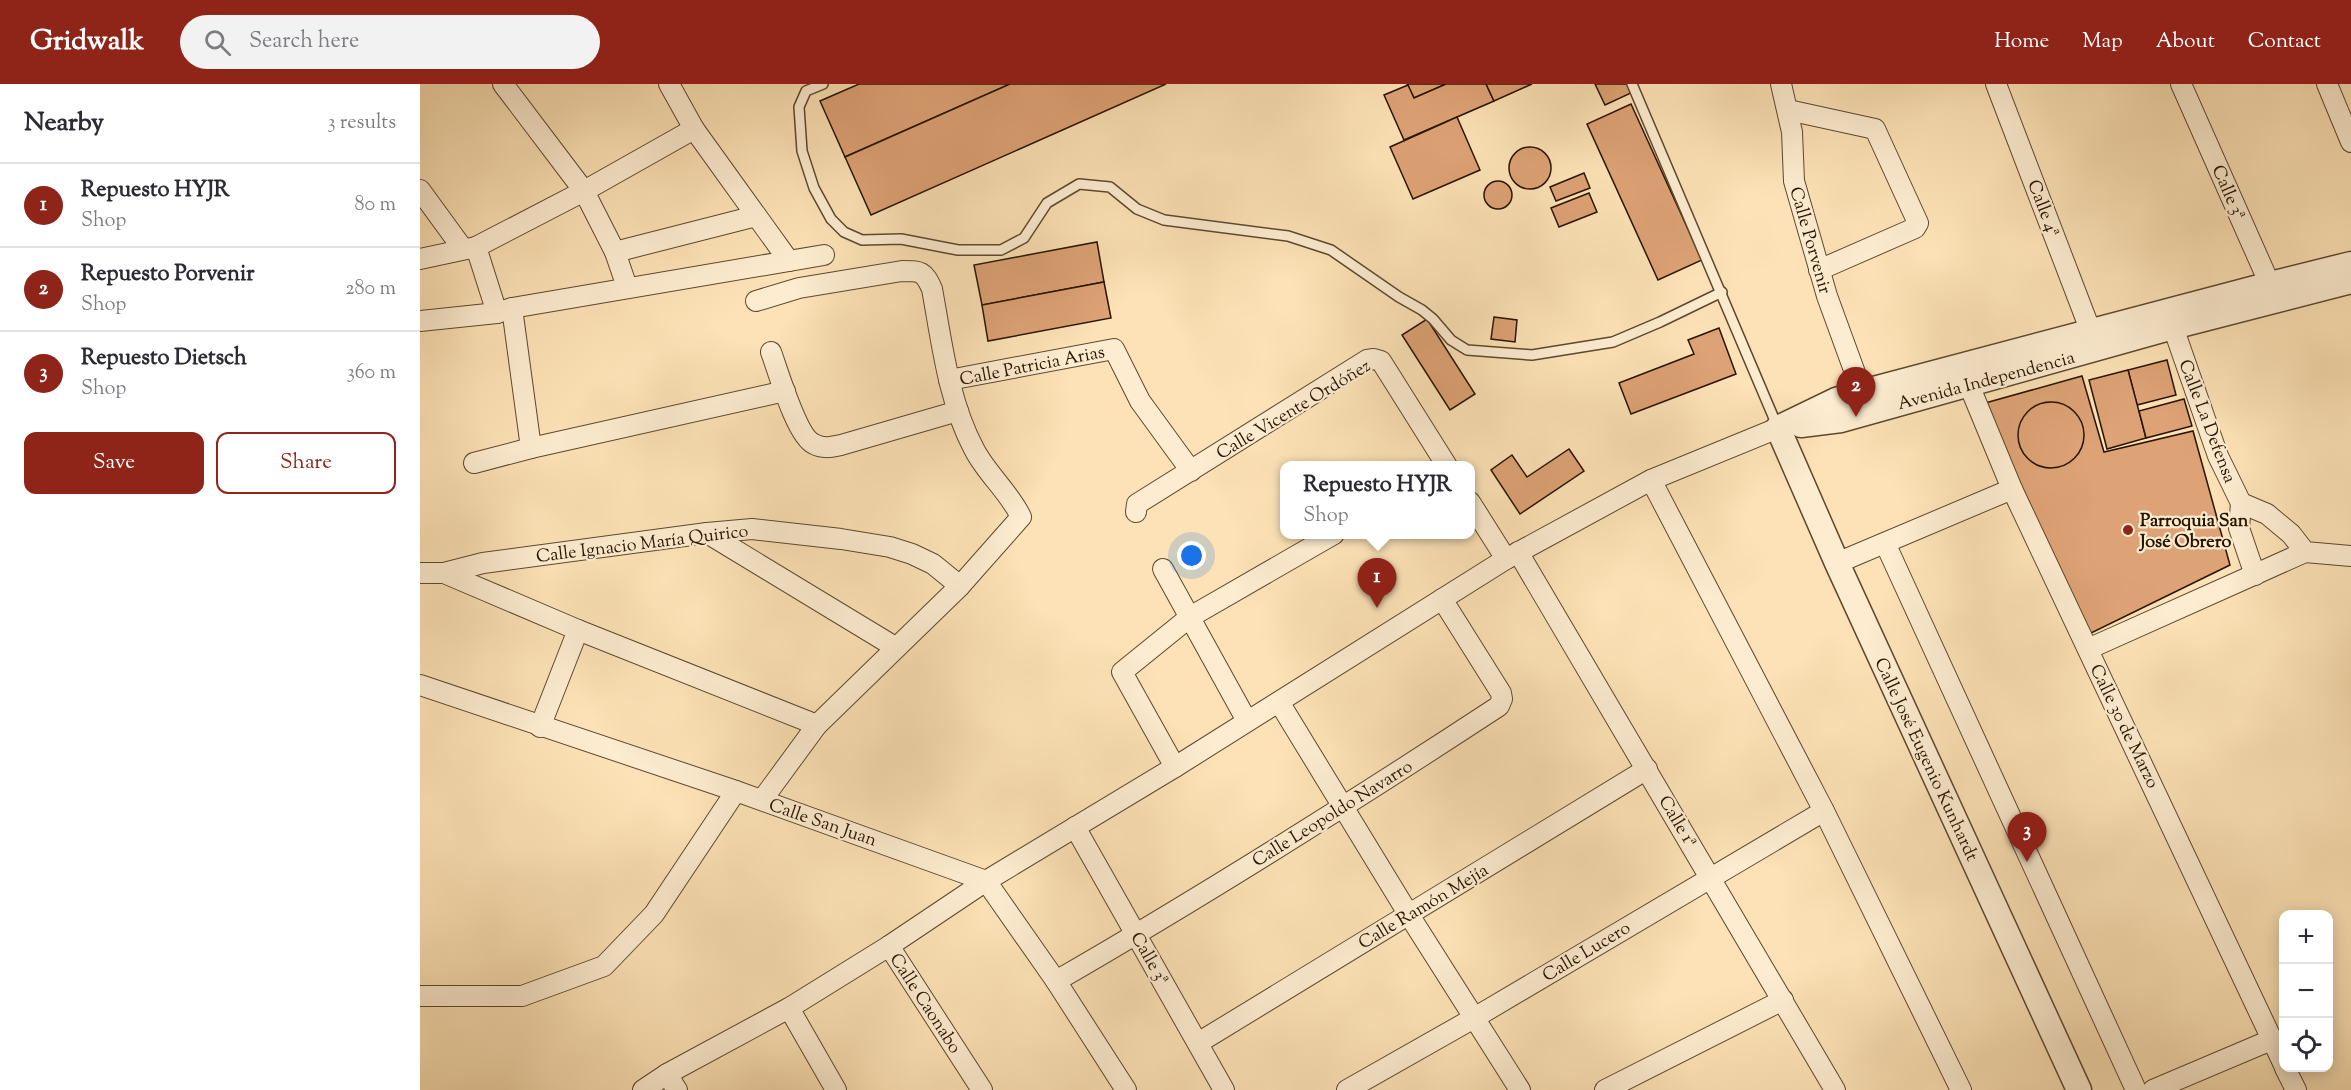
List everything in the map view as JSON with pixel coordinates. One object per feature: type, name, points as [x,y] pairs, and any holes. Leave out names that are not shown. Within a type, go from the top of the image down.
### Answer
[{"type":"street","points":[[503,84],[584,191],[615,252],[627,287]]},
{"type":"street","points":[[669,84],[694,129],[789,261]]},
{"type":"street","name":"Calle Porvenir","points":[[1780,84],[1792,132],[1794,182],[1819,270],[1862,392]]},
{"type":"street","name":"Calle 4ª","points":[[1996,84],[2091,332]]},
{"type":"street","name":"Calle 3ª","points":[[2181,84],[2274,292]]},
{"type":"street","points":[[2327,84],[2351,142]]},
{"type":"street","points":[[1788,110],[1875,129],[1918,223],[1915,228],[1819,270]]},
{"type":"street","points":[[420,259],[470,248],[584,191],[694,129]]},
{"type":"street","points":[[420,190],[470,248],[505,310],[531,448]]},
{"type":"street","points":[[615,252],[756,216]]},
{"type":"street","points":[[420,321],[505,310],[627,287],[824,255]]},
{"type":"street","name":"Avenida Independencia","points":[[1778,428],[1841,420],[2173,327],[2351,264]]},
{"type":"street","points":[[756,301],[799,288],[902,271],[918,271],[926,276],[932,289],[949,380],[958,411],[981,461],[1021,518],[960,586],[817,725],[762,800]]},
{"type":"street","name":"Avenida Independencia","points":[[1778,428],[1836,400],[1862,392],[2091,332],[2274,292],[2351,281]]},
{"type":"street","name":"Calle La Defensa","points":[[2173,327],[2218,456],[2241,503],[2267,514],[2291,534],[2305,552]]},
{"type":"street","name":"Calle Patricia Arias","points":[[949,380],[1114,349],[1140,401],[1191,471]]},
{"type":"street","points":[[771,352],[801,431],[812,444],[825,447],[841,445],[958,411]]},
{"type":"street","name":"Calle Vicente Ordóñez","points":[[1136,512],[1137,504],[1367,360],[1374,358],[1382,361],[1444,461]]},
{"type":"street","name":"Calle 30 de Marzo","points":[[1969,385],[2012,489],[2279,1056]]},
{"type":"street","points":[[474,464],[531,448],[785,391]]},
{"type":"street","points":[[644,1090],[672,1082],[889,946],[986,881],[1175,767],[1512,556],[1651,480],[1778,428]]},
{"type":"street","name":"Calle José Eugenio Kunhardt","points":[[1778,428],[1837,563],[2079,1090]]},
{"type":"street","points":[[1651,480],[1824,811],[1961,1090]]},
{"type":"street","points":[[1837,563],[2012,489]]},
{"type":"street","points":[[2241,503],[2239,528],[2254,575]]},
{"type":"street","points":[[1475,508],[1512,556]]},
{"type":"street","name":"Calle Ignacio María Quirico","points":[[420,573],[444,573],[483,563],[707,532],[752,529],[841,538],[890,547],[933,564],[960,586]]},
{"type":"street","points":[[707,532],[895,648]]},
{"type":"street","points":[[1175,767],[1122,672],[1190,617],[1325,539]]},
{"type":"street","points":[[1885,543],[2136,1090]]},
{"type":"street","points":[[2088,650],[2305,552],[2351,556]]},
{"type":"street","name":"Calle 1ª","points":[[1512,556],[1647,769],[1835,1090]]},
{"type":"street","points":[[1163,569],[1247,721]]},
{"type":"street","points":[[444,573],[578,630],[817,725]]},
{"type":"street","name":"Calle Leopoldo Navarro","points":[[1056,981],[1136,935],[1345,807],[1499,706],[1502,699],[1501,693],[1442,599]]},
{"type":"street","points":[[540,727],[578,630]]},
{"type":"street","name":"Calle San Juan","points":[[420,685],[762,800],[986,881]]},
{"type":"street","points":[[1279,702],[1409,915],[1520,1090]]},
{"type":"street","name":"Calle Ramón Mejía","points":[[1198,1042],[1647,769]]},
{"type":"street","points":[[420,996],[522,996],[604,966],[654,914],[736,791]]},
{"type":"street","name":"Calle Lucero","points":[[1347,1090],[1474,1018],[1824,811]]},
{"type":"street","name":"Calle 3ª","points":[[1075,827],[1224,1090]]},
{"type":"street","points":[[986,881],[1056,981],[1126,1090]]},
{"type":"street","name":"Calle Caonabo","points":[[889,946],[982,1090]]},
{"type":"street","points":[[1605,1090],[1784,1000]]},
{"type":"street","points":[[789,1008],[836,1090]]},
{"type":"street","points":[[2153,1090],[2271,1040]]},
{"type":"street","name":"Calle 30 de Marzo","points":[[2287,1072],[2296,1090]]},
{"type":"lane","points":[[823,84],[806,91],[799,107],[802,151],[814,188],[831,219],[844,232],[862,240],[901,239],[958,250],[1001,250],[1024,237],[1047,203],[1079,184],[1110,187],[1137,209],[1164,220],[1288,236],[1331,250],[1399,297],[1422,310],[1451,340],[1467,350],[1532,355],[1613,342],[1722,292]]},
{"type":"lane","points":[[1632,84],[1778,428]]},
{"type":"building","points":[[859,84],[1010,84],[845,157],[820,101]]},
{"type":"building","points":[[1010,84],[1166,84],[871,215],[845,157]]},
{"type":"building","points":[[1407,84],[1446,84],[1414,98]]},
{"type":"building","points":[[1446,84],[1486,84],[1494,101],[1404,140],[1384,95],[1408,85],[1414,98]]},
{"type":"building","points":[[1486,84],[1532,84],[1494,101]]},
{"type":"building","points":[[1595,84],[1627,84],[1631,93],[1605,105]]},
{"type":"building","points":[[1631,104],[1702,260],[1658,280],[1587,124]]},
{"type":"building","points":[[1457,117],[1480,170],[1413,199],[1390,147]]},
{"type":"building","points":[[1530,147],[1545,153],[1551,168],[1545,183],[1530,189],[1515,183],[1509,168],[1515,153]]},
{"type":"building","points":[[1584,173],[1590,188],[1556,201],[1550,187]]},
{"type":"building","points":[[1498,181],[1508,185],[1512,195],[1508,205],[1498,209],[1488,205],[1484,195],[1488,185]]},
{"type":"building","points":[[1589,193],[1597,212],[1559,227],[1551,208]]},
{"type":"building","points":[[1097,242],[1104,282],[982,305],[974,265]]},
{"type":"building","points":[[1104,282],[1111,318],[988,341],[982,305]]},
{"type":"building","points":[[1494,317],[1517,320],[1515,342],[1491,339]]},
{"type":"building","points":[[1427,319],[1475,394],[1450,410],[1402,335]]},
{"type":"building","points":[[1719,328],[1736,374],[1631,414],[1619,383],[1694,354],[1688,340]]},
{"type":"building","points":[[2167,360],[2176,395],[2137,405],[2128,370]]},
{"type":"building","points":[[2128,370],[2146,438],[2107,449],[2089,380]]},
{"type":"building","name":"Parroquia San José Obrero","points":[[2082,376],[2104,452],[2193,431],[2230,565],[2087,635],[1978,405]]},
{"type":"building","points":[[2184,399],[2192,426],[2146,438],[2139,411]]},
{"type":"building","points":[[2051,402],[2063,405],[2074,412],[2081,423],[2084,435],[2081,447],[2074,458],[2063,465],[2051,468],[2039,465],[2028,458],[2021,447],[2018,435],[2021,423],[2028,412],[2039,405]]},
{"type":"building","points":[[1569,449],[1584,471],[1520,514],[1491,470],[1512,455],[1527,477]]},
{"type":"place","name":"Repuesto Porvenir","points":[[1856,417]]},
{"type":"place","name":"Parroquia San José Obrero","points":[[2128,530]]},
{"type":"place","name":"Repuesto HYJR","points":[[1377,608]]},
{"type":"place","name":"Repuesto Dietsch","points":[[2027,862]]}]
